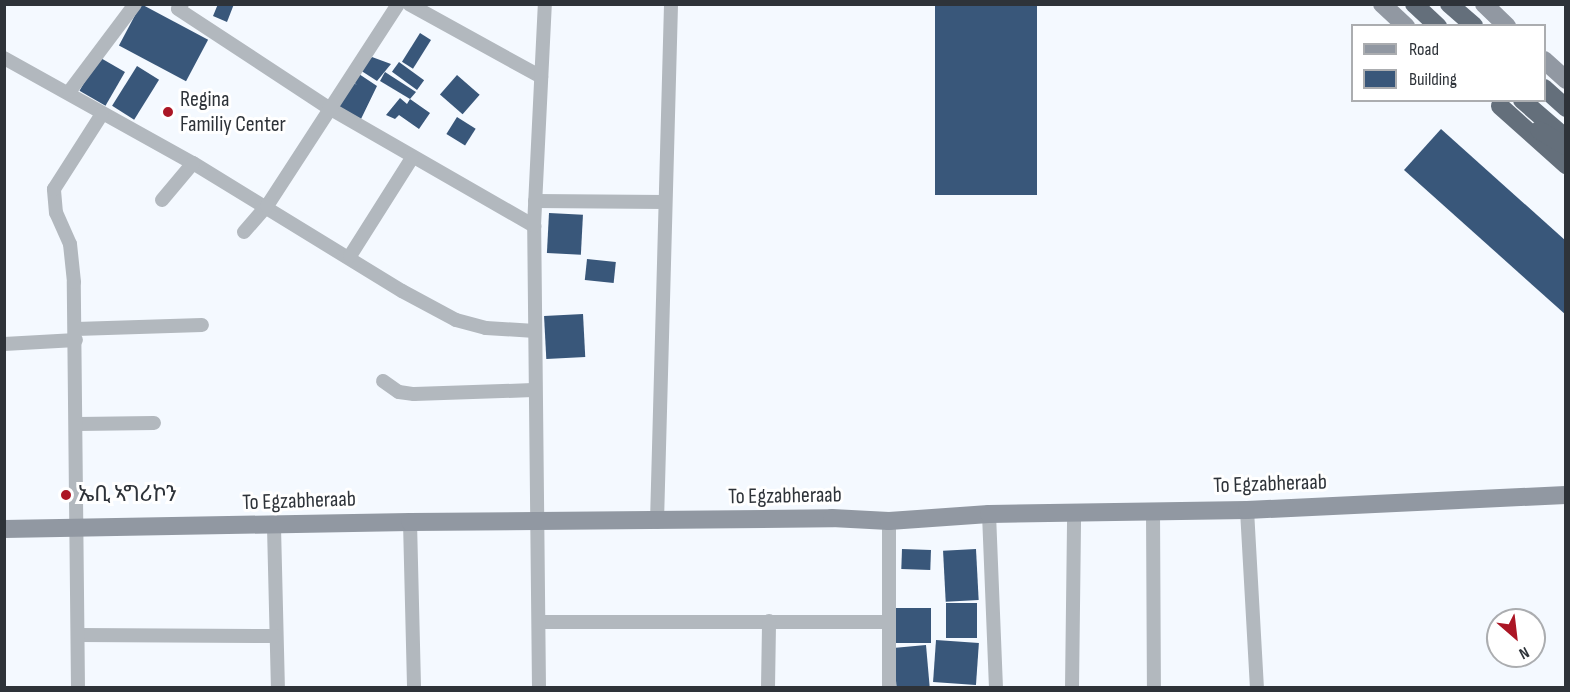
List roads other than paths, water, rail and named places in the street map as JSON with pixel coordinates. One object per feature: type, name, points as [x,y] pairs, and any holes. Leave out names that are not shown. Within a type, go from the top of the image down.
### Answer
[{"type":"highway","points":[[1414,4],[1436,24]]},
{"type":"highway","points":[[1449,4],[1472,24]]},
{"type":"highway","points":[[1546,84],[1566,98]]},
{"type":"highway","points":[[1546,89],[1566,108]]},
{"type":"highway","points":[[1524,102],[1566,137]]},
{"type":"highway","points":[[1496,103],[1566,146]]},
{"type":"highway","points":[[1496,103],[1566,165]]},
{"type":"main road","points":[[1382,4],[1404,24]]},
{"type":"main road","points":[[1492,7],[1505,24]]},
{"type":"main road","points":[[1546,61],[1566,80]]},
{"type":"main road","name":"To Egzabheraab","points":[[4,530],[274,527],[410,522],[657,522],[832,518],[888,521],[989,514],[1248,510],[1566,495]]},
{"type":"street","points":[[69,92],[135,4]]},
{"type":"street","points":[[244,232],[267,206],[398,4]]},
{"type":"street","points":[[409,4],[541,77]]},
{"type":"street","points":[[539,687],[539,622],[534,521],[534,226],[545,4]]},
{"type":"street","points":[[657,522],[671,4]]},
{"type":"street","points":[[177,6],[329,108],[412,158],[534,226]]},
{"type":"street","points":[[4,58],[69,92],[102,114],[193,163],[350,256],[402,291],[456,320],[486,328],[535,331]]},
{"type":"street","points":[[78,687],[76,334],[70,244],[56,213],[54,189],[102,114]]},
{"type":"street","points":[[350,256],[412,158]]},
{"type":"street","points":[[162,200],[193,163]]},
{"type":"street","points":[[535,201],[665,202]]},
{"type":"street","points":[[4,344],[76,334],[202,325]]},
{"type":"street","points":[[383,381],[399,392],[414,394],[533,390]]},
{"type":"street","points":[[78,424],[154,423]]},
{"type":"street","points":[[1248,510],[1257,687]]},
{"type":"street","points":[[1154,511],[1154,687]]},
{"type":"street","points":[[1072,687],[1074,513]]},
{"type":"street","points":[[989,514],[996,687]]},
{"type":"street","points":[[888,521],[889,687]]},
{"type":"street","points":[[410,522],[414,687]]},
{"type":"street","points":[[274,527],[278,687]]},
{"type":"street","points":[[768,687],[769,621]]},
{"type":"street","points":[[539,622],[888,622]]},
{"type":"street","points":[[78,635],[275,636]]},
{"type":"place","name":"Regina Familiy Center","points":[[168,112]]},
{"type":"place","name":"ኤቢ ኣግሪኮን","points":[[66,495]]}]
